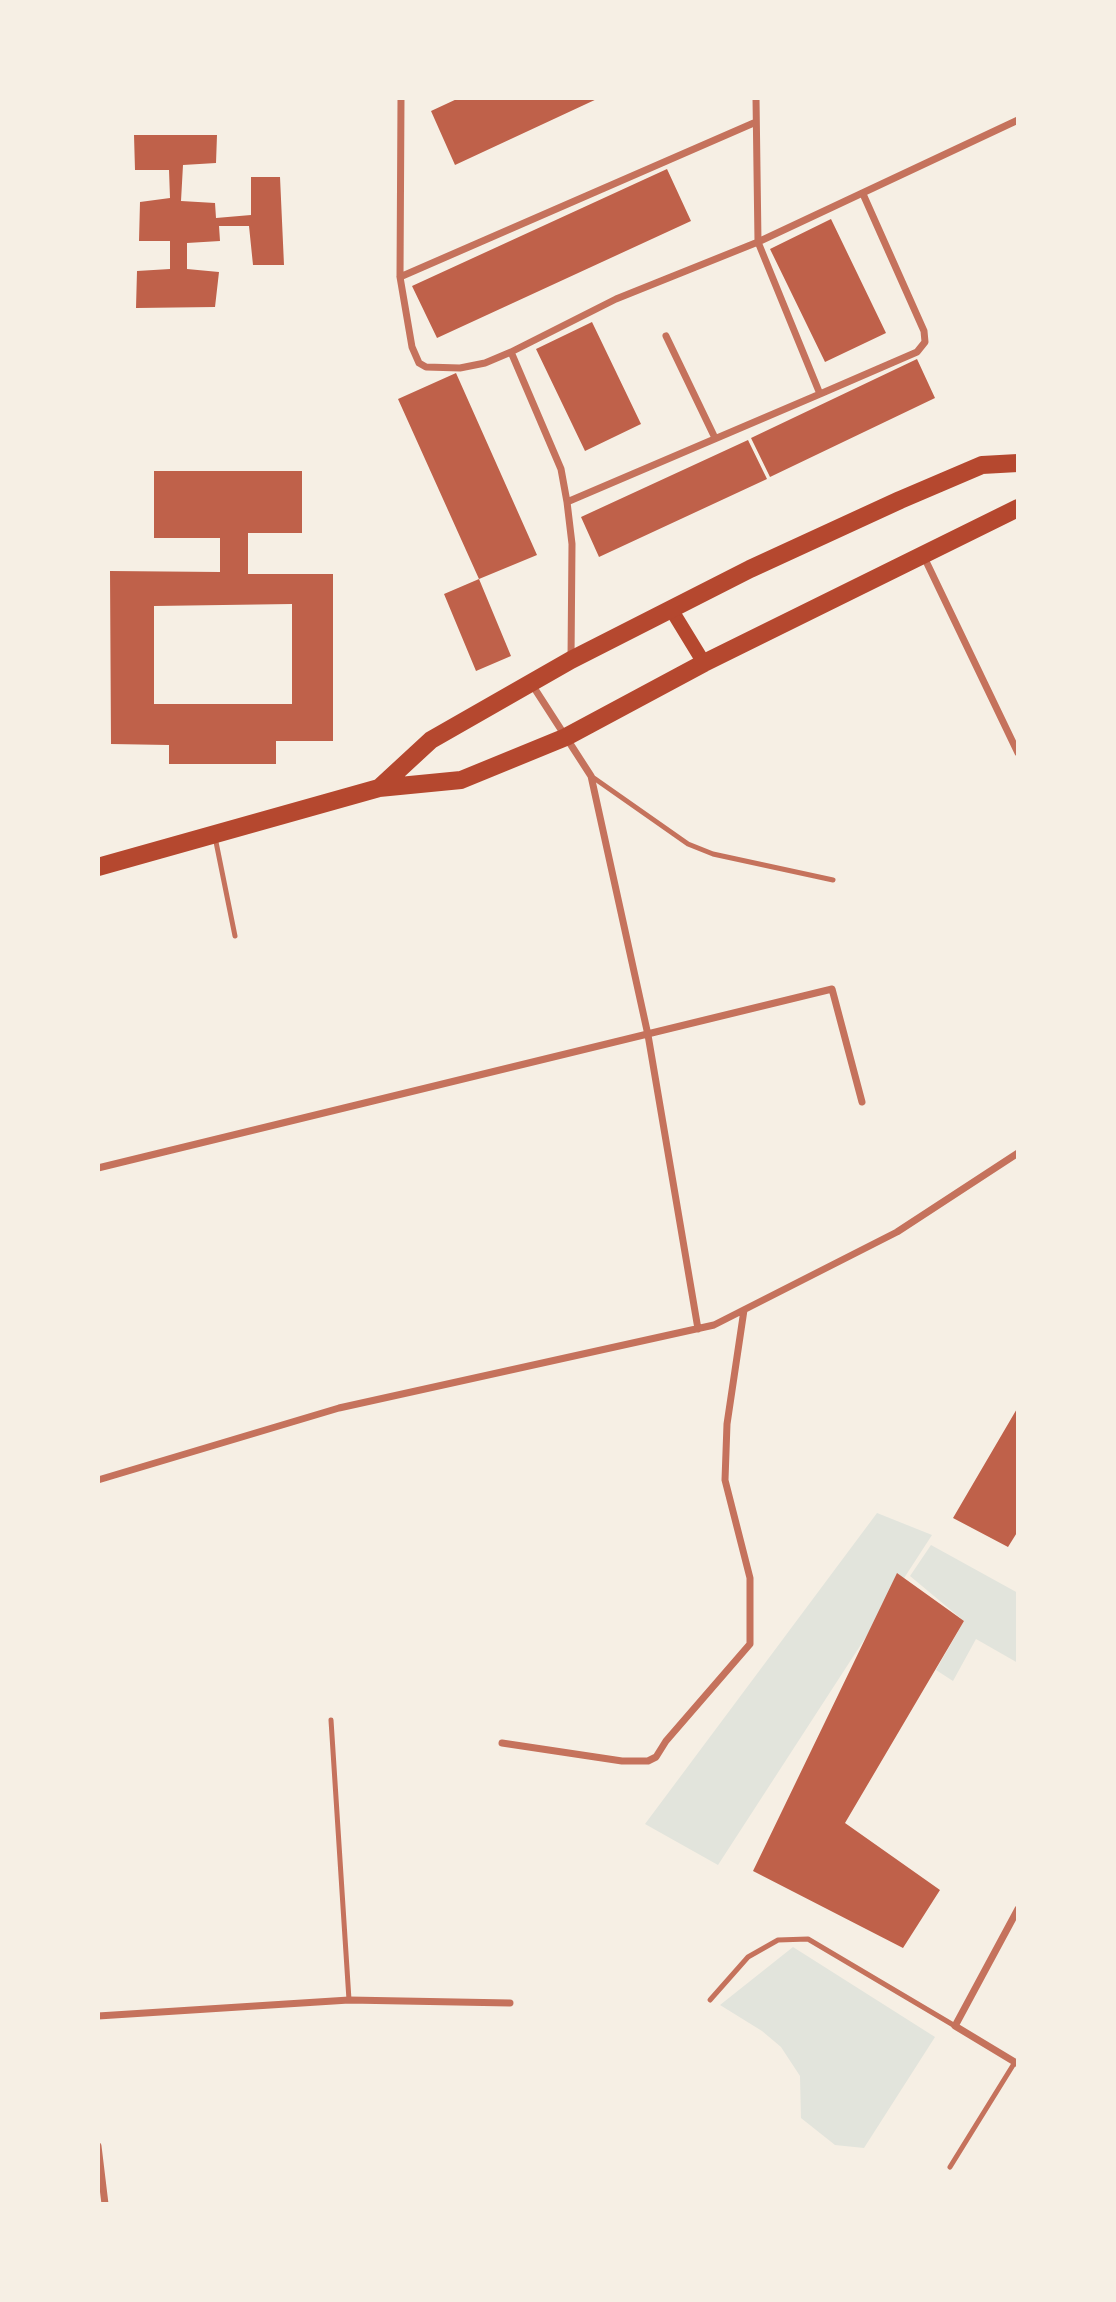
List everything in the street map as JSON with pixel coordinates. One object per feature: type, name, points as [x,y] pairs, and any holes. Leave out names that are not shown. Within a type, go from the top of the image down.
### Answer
[{"type":"main road","points":[[379,788],[431,740],[571,660],[671,609],[750,569],[982,465],[1018,463]]},
{"type":"main road","points":[[98,867],[379,788],[461,780],[566,737],[704,663],[1018,508]]},
{"type":"main road","points":[[671,609],[704,663]]},
{"type":"street","points":[[401,98],[400,277],[412,347],[419,363],[426,367],[460,368],[485,363],[616,299],[758,242],[1018,120]]},
{"type":"street","points":[[756,98],[758,242],[820,394]]},
{"type":"street","points":[[400,277],[756,122]]},
{"type":"street","points":[[567,502],[917,352],[925,342],[924,331],[863,194]]},
{"type":"street","points":[[666,336],[715,438]]},
{"type":"street","points":[[511,352],[561,470],[572,544],[571,660]]},
{"type":"street","points":[[924,556],[1018,752]]},
{"type":"street","points":[[531,683],[591,776],[648,1035],[698,1329]]},
{"type":"street","points":[[98,1168],[832,989],[862,1102]]},
{"type":"street","points":[[98,1480],[339,1408],[714,1325],[897,1232],[1018,1153]]},
{"type":"street","points":[[502,1743],[622,1761],[649,1761],[656,1758],[666,1741],[750,1644],[750,1578],[725,1479],[727,1424],[744,1310]]},
{"type":"street","points":[[1016,2063],[955,2026],[1018,1909]]},
{"type":"street","points":[[98,2017],[349,2000],[510,2003]]},
{"type":"street","points":[[98,2146],[105,2204]]},
{"type":"lane","points":[[591,776],[688,845],[713,854],[832,880]]},
{"type":"lane","points":[[214,834],[235,936]]},
{"type":"lane","points":[[331,1720],[349,2000]]},
{"type":"lane","points":[[710,2000],[748,1957],[778,1940],[808,1939],[955,2026]]},
{"type":"lane","points":[[950,2167],[1016,2063]]},
{"type":"shaded area","points":[[877,1513],[932,1535],[718,1865],[645,1824]]},
{"type":"shaded area","points":[[931,1545],[1018,1593],[1018,1663],[976,1639],[953,1681],[936,1670],[964,1621],[910,1576]]},
{"type":"shaded area","points":[[793,1947],[935,2037],[864,2148],[835,2145],[801,2118],[800,2076],[781,2047],[762,2031],[720,2005]]},
{"type":"building","points":[[459,98],[599,98],[455,165],[431,111]]},
{"type":"building","points":[[134,135],[217,135],[216,163],[183,165],[181,201],[215,203],[216,218],[251,215],[251,177],[280,177],[284,265],[253,265],[249,226],[219,226],[220,241],[187,243],[187,269],[219,272],[215,307],[136,308],[137,271],[170,269],[170,241],[139,241],[140,202],[170,198],[169,170],[135,170]]},
{"type":"building","points":[[667,169],[691,221],[437,338],[412,286]]},
{"type":"building","points":[[831,219],[886,333],[825,362],[770,249]]},
{"type":"building","points":[[592,322],[641,424],[585,451],[536,349]]},
{"type":"building","points":[[917,359],[935,398],[770,477],[751,438]]},
{"type":"building","points":[[456,373],[537,555],[479,579],[398,399]]},
{"type":"building","points":[[748,440],[767,479],[599,557],[581,517]]},
{"type":"building","points":[[154,471],[302,471],[302,533],[248,533],[248,574],[333,574],[333,741],[276,741],[276,764],[169,764],[169,745],[111,744],[110,571],[220,572],[220,538],[154,538]],"holes":[[[292,604],[292,704],[154,704],[154,606]]]},
{"type":"building","points":[[479,579],[511,656],[476,671],[444,594]]},
{"type":"building","points":[[1018,1407],[1018,1531],[1008,1547],[953,1518]]},
{"type":"building","points":[[897,1573],[964,1621],[845,1823],[940,1890],[903,1948],[753,1871]]}]
